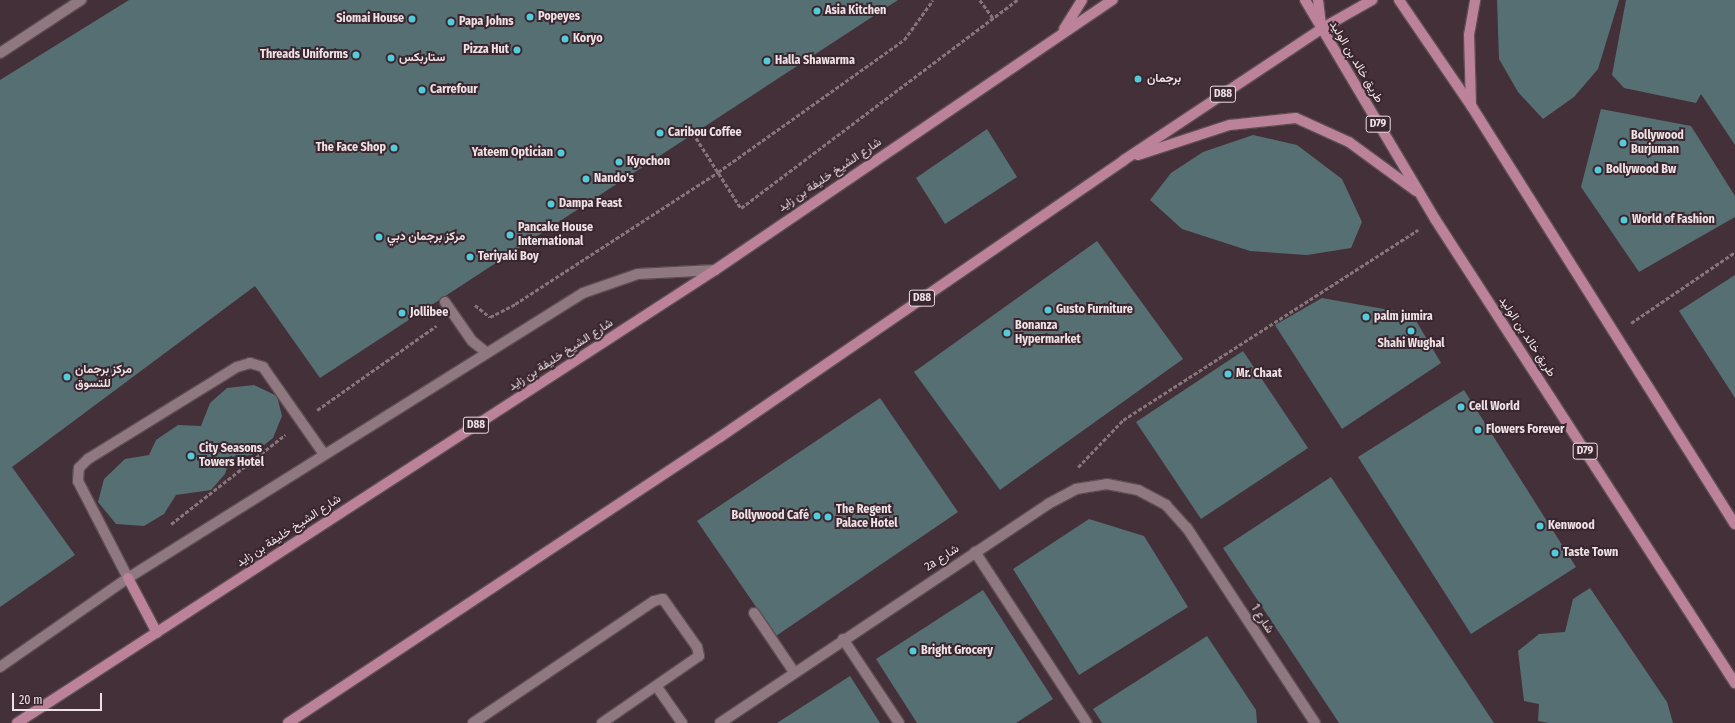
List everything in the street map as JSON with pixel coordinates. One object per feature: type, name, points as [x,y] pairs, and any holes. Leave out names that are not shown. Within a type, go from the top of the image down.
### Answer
[{"type":"main road","points":[[1063,31],[1082,0]]},
{"type":"main road","name":"شارع الشيخ خليفة بن زايد","points":[[18,723],[715,270],[1063,31],[1113,0]]},
{"type":"main road","name":"طريق خالد بن الوليد","points":[[1305,0],[1435,219],[1735,682]]},
{"type":"main road","points":[[1318,0],[1322,29]]},
{"type":"main road","name":"D88","points":[[288,723],[720,437],[1124,160],[1322,29],[1372,0]]},
{"type":"main road","points":[[1399,0],[1472,107],[1614,335],[1735,524]]},
{"type":"main road","points":[[1472,107],[1469,35],[1475,0]]},
{"type":"main road","points":[[1124,160],[1230,125],[1296,118],[1349,142],[1421,194]]},
{"type":"main road","points":[[128,578],[157,633]]},
{"type":"street","points":[[0,53],[81,0]]},
{"type":"street","points":[[0,667],[128,578],[486,352],[600,286],[657,271],[715,270]]},
{"type":"street","points":[[445,302],[472,341],[486,352]]},
{"type":"street","points":[[128,578],[78,481],[79,468],[88,459],[237,367],[250,363],[263,368],[324,454]]},
{"type":"street","name":"2a شارع","points":[[720,723],[975,552],[1076,489],[1107,484],[1138,490],[1166,505],[1187,528]]},
{"type":"street","name":"شارع 1","points":[[1187,528],[1315,723]]},
{"type":"street","points":[[975,552],[1087,723]]},
{"type":"street","points":[[473,723],[660,599],[665,601],[698,647],[699,656],[657,687],[602,723]]},
{"type":"street","points":[[754,613],[794,672]]},
{"type":"street","points":[[844,639],[899,723]]},
{"type":"street","points":[[657,687],[682,723]]},
{"type":"path","points":[[980,0],[993,18]]},
{"type":"path","points":[[693,133],[741,208],[1017,0]]},
{"type":"path","points":[[1073,473],[1123,420],[1435,219]]},
{"type":"path","points":[[1614,335],[1735,252]]},
{"type":"building","name":"مركز برجمان دبي","points":[[129,0],[898,0],[320,378],[255,286],[12,467],[75,555],[0,607],[0,80]]},
{"type":"building","points":[[1497,0],[1619,0],[1598,69],[1574,97],[1543,119],[1518,92],[1499,59]]},
{"type":"building","points":[[1626,0],[1735,0],[1735,145],[1701,94],[1696,103],[1624,88],[1612,75]]},
{"type":"building","points":[[1601,109],[1691,126],[1735,196],[1735,217],[1639,272],[1581,187]]},
{"type":"building","points":[[987,129],[1017,177],[945,224],[916,178]]},
{"type":"building","points":[[1253,135],[1297,145],[1342,179],[1362,222],[1351,248],[1307,255],[1250,251],[1182,229],[1150,200],[1171,173],[1203,152]]},
{"type":"building","points":[[1097,241],[1183,359],[1000,490],[914,372]]},
{"type":"building","points":[[1735,275],[1735,398],[1679,311]]},
{"type":"building","points":[[1322,298],[1412,314],[1441,363],[1342,429],[1275,325]]},
{"type":"building","points":[[1243,351],[1308,448],[1201,519],[1136,422]]},
{"type":"building","name":"City Seasons Towers Hotel","points":[[254,385],[277,396],[282,416],[273,438],[252,455],[230,457],[225,474],[211,490],[176,495],[164,514],[144,526],[116,524],[98,502],[104,479],[125,459],[149,455],[156,440],[178,425],[201,426],[210,403],[227,388]]},
{"type":"building","points":[[1464,390],[1576,567],[1471,634],[1358,457]]},
{"type":"building","name":"The Regent Palace Hotel","points":[[880,398],[958,512],[776,636],[697,521]]},
{"type":"building","points":[[1331,477],[1494,723],[1339,723],[1223,548]]},
{"type":"building","points":[[1089,519],[1144,536],[1188,607],[1079,675],[1013,569]]},
{"type":"building","points":[[1590,588],[1667,702],[1673,723],[1549,723],[1538,721],[1539,704],[1524,701],[1518,651],[1539,634],[1565,632],[1573,599]]},
{"type":"building","points":[[983,590],[1053,699],[1016,723],[917,723],[876,659]]},
{"type":"building","points":[[1207,636],[1256,710],[1257,723],[1102,723],[1093,709]]},
{"type":"building","points":[[850,676],[880,723],[777,723]]},
{"type":"place","name":"Asia Kitchen","points":[[817,11]]},
{"type":"place","name":"Popeyes","points":[[530,17]]},
{"type":"place","name":"Siomai House","points":[[412,19]]},
{"type":"place","name":"Papa Johns","points":[[451,22]]},
{"type":"place","name":"Koryo","points":[[565,39]]},
{"type":"place","name":"Pizza Hut","points":[[517,50]]},
{"type":"place","name":"Threads Uniforms","points":[[356,55]]},
{"type":"place","name":"ستاربكس","points":[[391,58]]},
{"type":"place","name":"Halla Shawarma","points":[[767,61]]},
{"type":"place","name":"برجمان","points":[[1138,79]]},
{"type":"place","name":"Carrefour","points":[[422,90]]},
{"type":"place","name":"Caribou Coffee","points":[[660,133]]},
{"type":"place","name":"Bollywood Burjuman","points":[[1623,143]]},
{"type":"place","name":"The Face Shop","points":[[394,148]]},
{"type":"place","name":"Yateem Optician","points":[[561,153]]},
{"type":"place","name":"Kyochon","points":[[619,162]]},
{"type":"place","name":"Bollywood Bw","points":[[1598,170]]},
{"type":"place","name":"Nando's","points":[[586,179]]},
{"type":"place","name":"Dampa Feast","points":[[551,204]]},
{"type":"place","name":"World of Fashion","points":[[1624,220]]},
{"type":"place","name":"Pancake House International","points":[[510,235]]},
{"type":"place","name":"مركز برجمان دبي","points":[[379,237]]},
{"type":"place","name":"Teriyaki Boy","points":[[470,257]]},
{"type":"place","name":"Gusto Furniture","points":[[1048,310]]},
{"type":"place","name":"Jollibee","points":[[402,313]]},
{"type":"place","name":"palm jumira","points":[[1366,317]]},
{"type":"place","name":"Shahi Wughal","points":[[1411,331]]},
{"type":"place","name":"Bonanza Hypermarket","points":[[1007,333]]},
{"type":"place","name":"Mr. Chaat","points":[[1228,374]]},
{"type":"place","name":"مركز برجمان للتسوق","points":[[67,377]]},
{"type":"place","name":"Cell World","points":[[1461,407]]},
{"type":"place","name":"Flowers Forever","points":[[1478,430]]},
{"type":"place","name":"City Seasons Towers Hotel","points":[[191,456]]},
{"type":"place","name":"Bollywood Café","points":[[817,516]]},
{"type":"place","name":"The Regent Palace Hotel","points":[[828,517]]},
{"type":"place","name":"Kenwood","points":[[1540,526]]},
{"type":"place","name":"Taste Town","points":[[1555,553]]},
{"type":"place","name":"Bright Grocery","points":[[913,651]]}]
